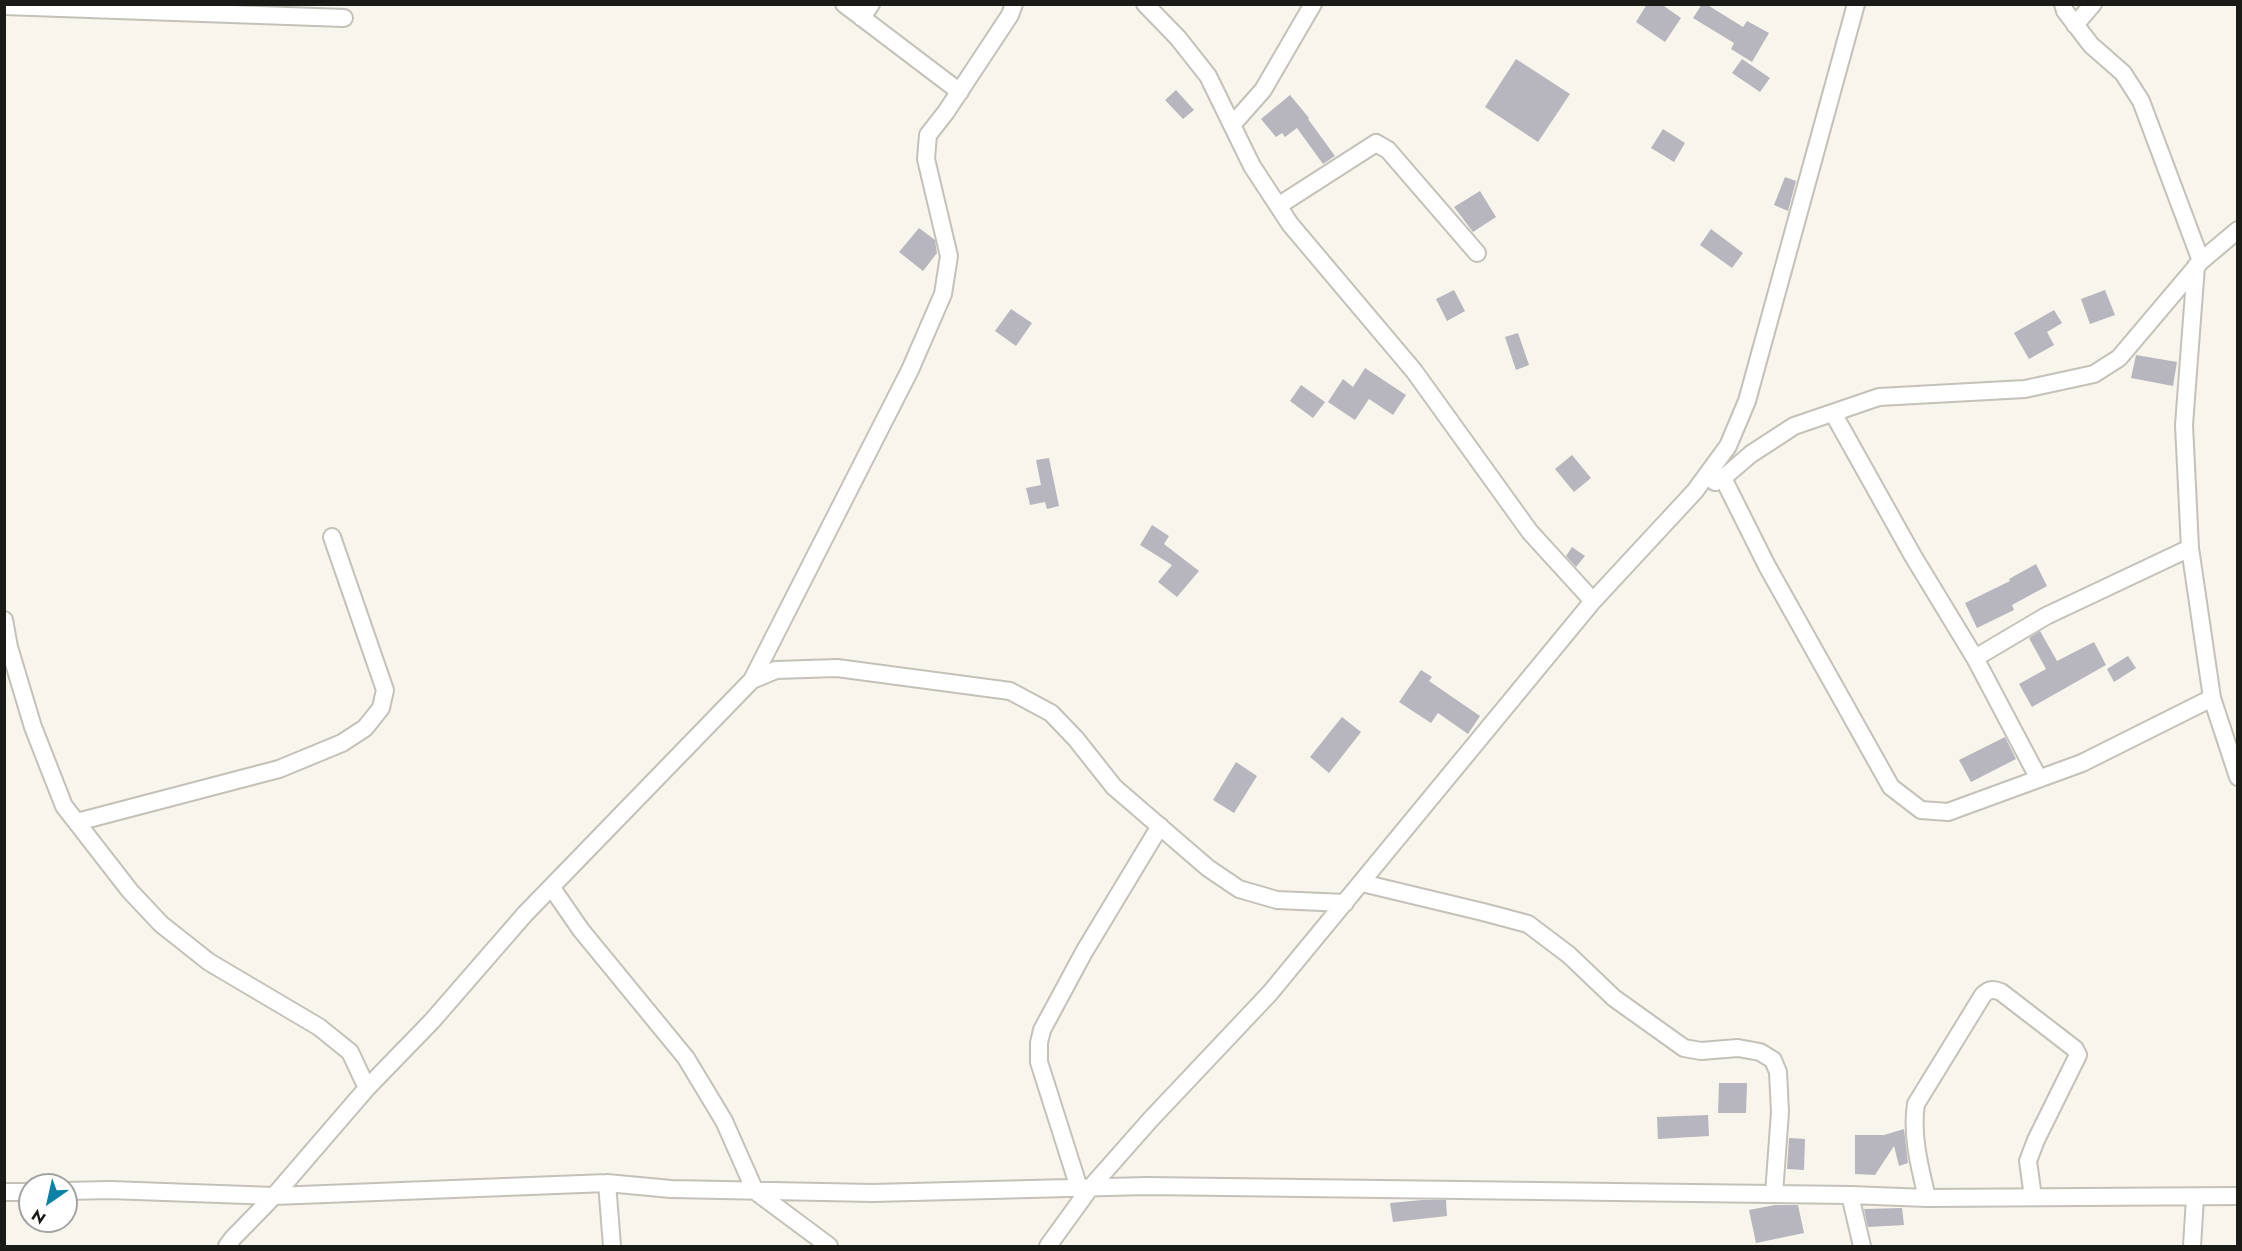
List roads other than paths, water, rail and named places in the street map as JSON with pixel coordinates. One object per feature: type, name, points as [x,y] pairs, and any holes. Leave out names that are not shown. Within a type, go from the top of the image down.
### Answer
[{"type":"street","points":[[844,4],[867,11],[960,92]]},
{"type":"street","points":[[227,1246],[274,1196],[367,1088],[432,1021],[525,914],[752,680],[910,370],[943,294],[949,256],[926,159],[928,135],[960,92],[1010,15],[1014,4]]},
{"type":"street","points":[[1145,4],[1178,38],[1208,76],[1252,166],[1290,224],[1414,371],[1530,531],[1593,601]]},
{"type":"street","points":[[1232,125],[1263,90],[1312,4]]},
{"type":"street","points":[[1048,1246],[1085,1188],[1270,993],[1593,601],[1695,491],[1728,446],[1747,401],[1857,4]]},
{"type":"street","points":[[2063,4],[2075,25],[2091,45],[2123,73],[2141,100],[2198,264],[2184,425],[2190,548],[2212,698],[2238,777]]},
{"type":"street","points":[[2075,25],[2093,4]]},
{"type":"street","points":[[4,6],[344,18]]},
{"type":"street","points":[[1278,206],[1376,143],[1389,150],[1477,253]]},
{"type":"street","points":[[1695,491],[1723,478],[1751,454],[1794,426],[1879,397],[2025,389],[2094,374],[2118,358],[2198,264],[2238,230]]},
{"type":"street","points":[[1833,413],[1913,556],[1975,658],[2040,778]]},
{"type":"street","points":[[1723,478],[1767,566],[1891,787],[1921,810],[1948,812],[2082,763],[2212,698]]},
{"type":"street","points":[[77,822],[279,769],[342,743],[365,728],[381,708],[385,690],[332,537]]},
{"type":"street","points":[[1975,658],[2046,616],[2190,548]]},
{"type":"street","points":[[4,620],[9,647],[33,727],[64,807],[130,891],[161,924],[209,962],[319,1027],[350,1052],[367,1088]]},
{"type":"street","points":[[752,680],[776,670],[837,668],[1010,691],[1050,713],[1076,739],[1114,787],[1208,868],[1239,889],[1277,900],[1345,903]]},
{"type":"street","points":[[1085,1188],[1039,1062],[1039,1043],[1042,1030],[1084,952],[1160,826]]},
{"type":"street","points":[[1362,883],[1528,924],[1569,955],[1614,998],[1684,1048],[1701,1051],[1738,1048],[1760,1052],[1773,1060],[1778,1072],[1780,1112],[1774,1194]]},
{"type":"street","points":[[552,888],[581,930],[686,1058],[724,1121],[755,1191],[829,1246]]},
{"type":"street","points":[[1928,1198],[1918,1160],[1914,1117],[1916,1104],[1983,995],[1987,990],[1994,989],[2075,1049],[2078,1055],[2028,1161],[2033,1197]]},
{"type":"street","points":[[607,1183],[612,1246]]},
{"type":"street","points":[[78,1191],[274,1196],[607,1183],[671,1189],[873,1192],[1147,1186],[1850,1195],[1928,1198],[2238,1196]]},
{"type":"street","points":[[1850,1195],[1862,1246]]},
{"type":"street","points":[[2192,1246],[2195,1198]]}]
